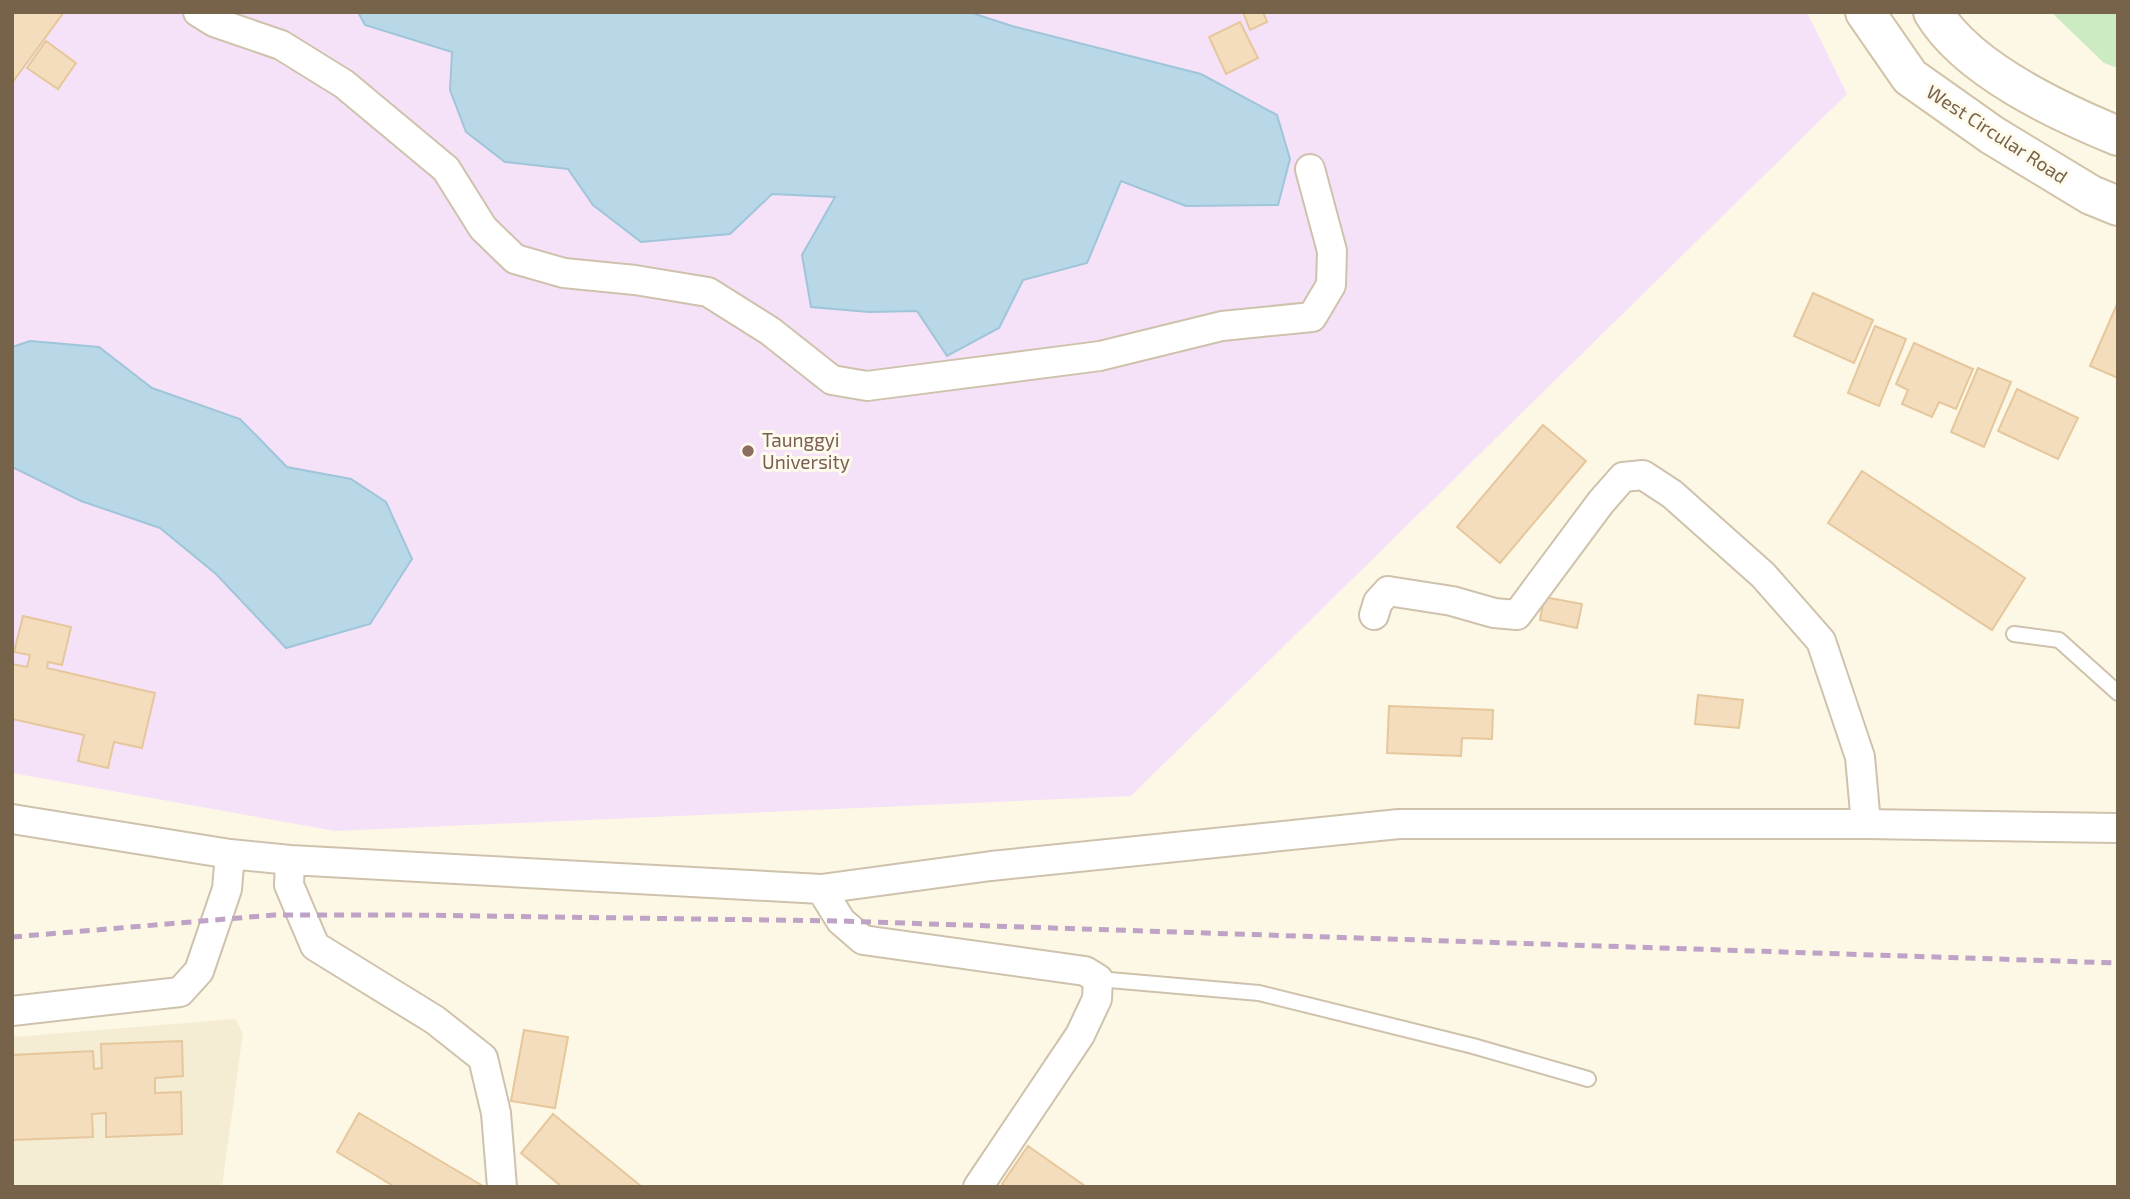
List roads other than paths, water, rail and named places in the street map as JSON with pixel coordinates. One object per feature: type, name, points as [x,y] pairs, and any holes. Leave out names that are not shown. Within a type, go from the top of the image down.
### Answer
[{"type":"street","points":[[198,12],[214,22],[282,45],[344,84],[446,169],[483,228],[515,258],[564,273],[635,280],[708,292],[770,331],[832,380],[867,386],[1100,356],[1222,326],[1312,317],[1331,285],[1332,251],[1310,169]]},
{"type":"street","name":"West Circular Road","points":[[1865,12],[1910,77],[1992,135],[2091,195],[2118,206]]},
{"type":"street","points":[[1933,12],[1942,28],[1990,70],[2072,117],[2118,136]]},
{"type":"street","points":[[1374,615],[1378,602],[1388,591],[1452,601],[1494,613],[1517,615],[1601,502],[1623,477],[1643,475],[1672,494],[1763,575],[1821,641],[1860,757],[1866,824]]},
{"type":"street","points":[[12,819],[230,854],[290,860],[821,889],[991,866],[1399,824],[1866,824],[2118,828]]},
{"type":"street","points":[[12,1011],[180,992],[199,971],[227,889],[230,854]]},
{"type":"street","points":[[290,860],[289,885],[315,946],[435,1020],[483,1058],[496,1112],[502,1187]]},
{"type":"street","points":[[821,889],[841,921],[863,940],[1085,971],[1098,979],[1097,999],[1080,1035],[978,1187]]},
{"type":"lane","points":[[2014,634],[2059,640],[2118,694]]},
{"type":"lane","points":[[1098,979],[1259,993],[1473,1046],[1588,1079]]},
{"type":"water","points":[[358,12],[969,12],[1012,26],[1201,74],[1277,115],[1290,159],[1278,205],[1186,206],[1121,181],[1087,263],[1023,280],[999,328],[947,356],[917,311],[869,312],[811,307],[802,255],[835,197],[772,194],[730,234],[641,242],[593,205],[568,169],[505,162],[466,132],[450,90],[452,52],[365,25]]},
{"type":"water","points":[[30,341],[99,347],[152,388],[240,419],[287,467],[351,479],[386,502],[412,559],[370,624],[286,648],[216,574],[160,528],[81,501],[12,467],[12,347]]},
{"type":"railway","points":[[12,937],[274,915],[410,915],[841,921],[2118,963]]},
{"type":"place","name":"Taunggyi University","points":[[748,451]]}]
